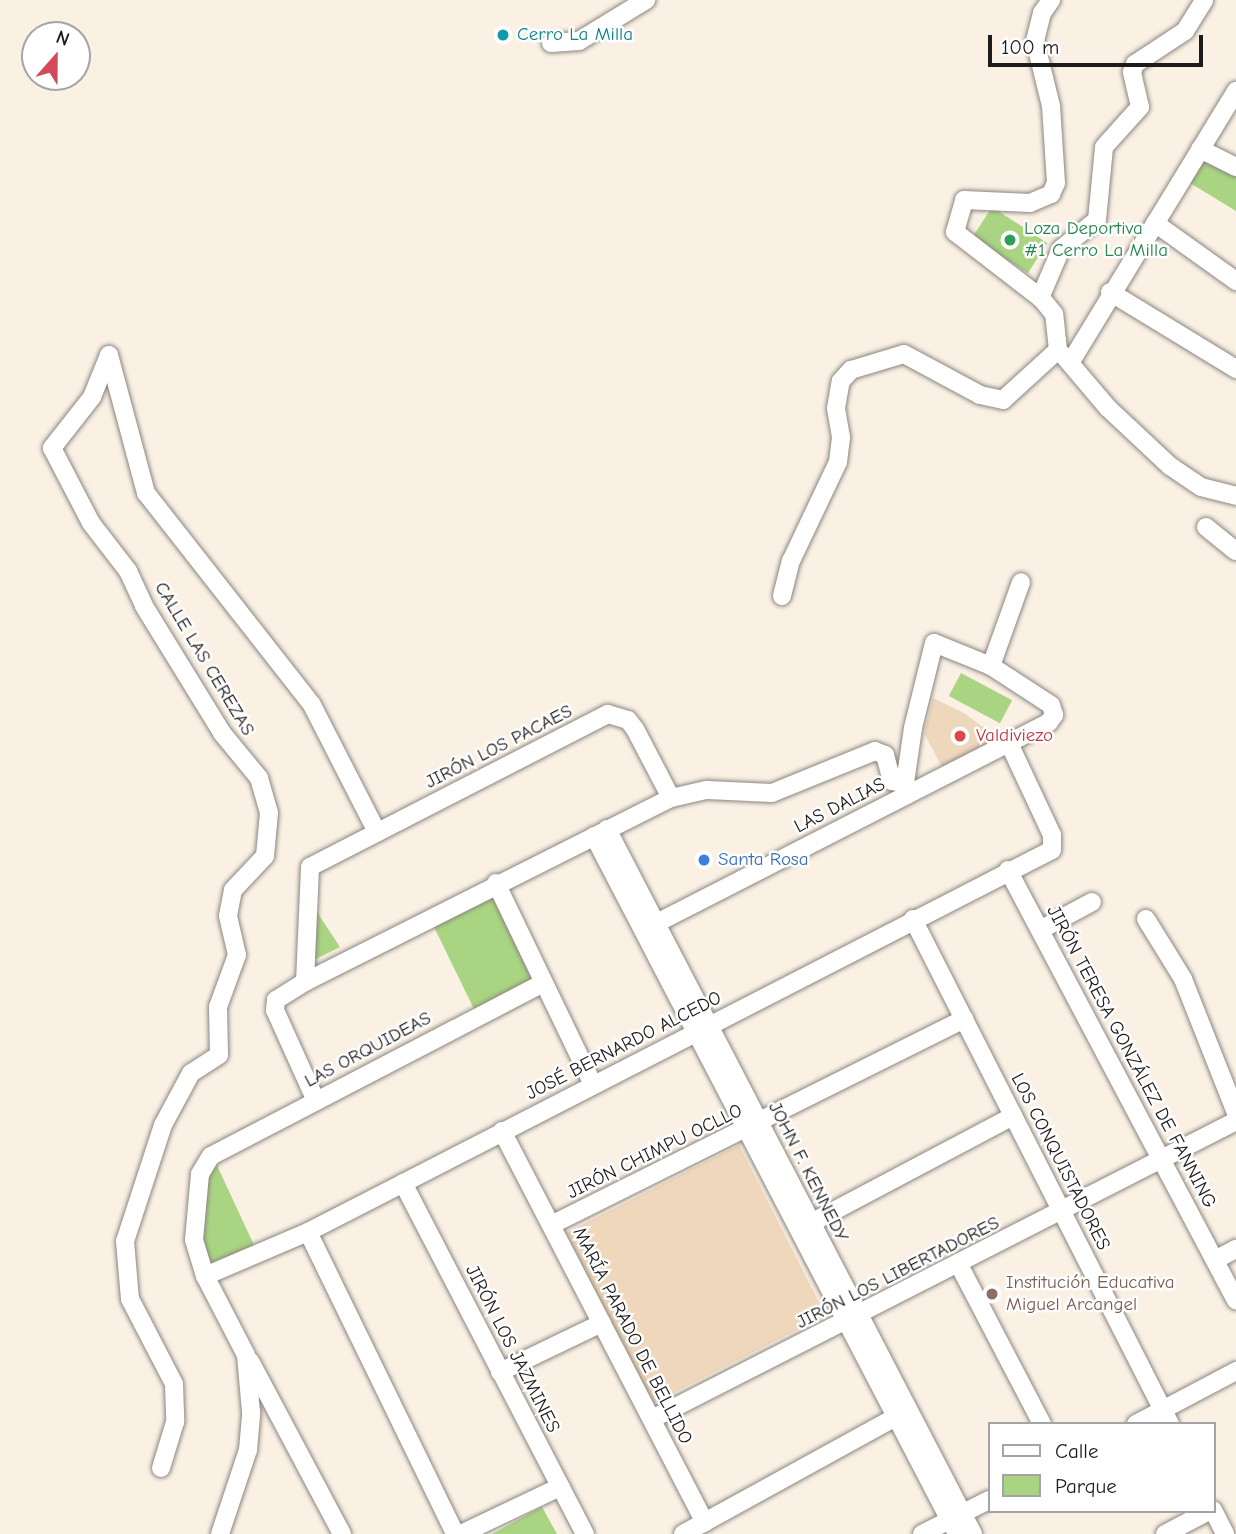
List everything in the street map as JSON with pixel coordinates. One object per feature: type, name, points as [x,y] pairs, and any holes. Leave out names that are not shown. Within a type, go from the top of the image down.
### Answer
[{"type":"street","points":[[551,43],[579,41],[646,0]]},
{"type":"street","points":[[1051,0],[1042,13],[1035,41],[1051,106],[1056,183],[1051,194],[1030,203],[964,200],[955,220],[955,232],[965,244],[1040,298],[1054,314],[1064,357],[1108,408],[1170,466],[1201,487],[1236,496]]},
{"type":"street","points":[[1040,298],[1061,249],[1097,220],[1104,146],[1140,107],[1132,72],[1135,64],[1185,31],[1205,0]]},
{"type":"street","points":[[782,596],[796,549],[838,461],[841,437],[836,408],[841,381],[852,370],[904,354],[980,395],[1003,400],[1064,357],[1111,292],[1236,91]]},
{"type":"street","points":[[1200,149],[1236,167]]},
{"type":"street","points":[[1155,223],[1236,281]]},
{"type":"street","points":[[1111,292],[1236,369]]},
{"type":"street","name":"CALLE LAS CEREZAS","points":[[161,1468],[175,1422],[174,1384],[130,1298],[125,1241],[163,1125],[191,1073],[219,1055],[218,1007],[237,955],[228,916],[233,890],[265,856],[269,841],[266,793],[222,733],[144,606],[128,571],[91,523],[52,448],[92,397],[109,355],[146,493],[312,705],[377,832]]},
{"type":"street","points":[[1206,527],[1236,551]]},
{"type":"street","points":[[316,1101],[275,1010],[276,1000],[305,982],[496,883],[671,798],[707,790],[772,793],[874,751],[885,755],[892,781],[908,788],[934,643],[991,666],[1021,582]]},
{"type":"street","name":"LAS DALIAS","points":[[649,928],[908,788],[1049,722],[1054,715],[1051,705],[991,666]]},
{"type":"street","name":"JIRÓN LOS PACAES","points":[[305,982],[310,867],[525,761],[608,714],[628,720],[635,729],[671,798]]},
{"type":"street","name":"JOSÉ BERNARDO ALCEDO","points":[[205,1276],[308,1232],[1008,870],[1052,850],[1054,844],[1009,743]]},
{"type":"street","name":"JOHN F. KENNEDY","points":[[600,833],[956,1522]]},
{"type":"street","name":"JIRÓN TERESA GONZÁLEZ DE FANNING","points":[[1008,870],[1236,1300]]},
{"type":"street","points":[[496,883],[593,1085]]},
{"type":"street","points":[[1040,930],[1092,902]]},
{"type":"street","name":"LOS CONQUISTADORES","points":[[913,919],[1166,1417]]},
{"type":"street","points":[[1146,919],[1183,979],[1236,1113]]},
{"type":"street","name":"LAS ORQUIDEAS","points":[[205,1276],[194,1240],[194,1212],[200,1174],[211,1156],[544,983]]},
{"type":"street","name":"JIRÓN CHIMPU OCLLO","points":[[551,1225],[753,1128],[964,1020]]},
{"type":"street","points":[[811,1223],[1013,1116]]},
{"type":"street","name":"JIRÓN LOS LIBERTADORES","points":[[652,1419],[1163,1162],[1236,1121]]},
{"type":"street","name":"JOHN F. KENNEDY","points":[[753,1128],[811,1223],[895,1417],[956,1522],[973,1534]]},
{"type":"street","name":"MARÍA PARADO DE BELLIDO","points":[[502,1131],[705,1522]]},
{"type":"street","name":"JIRÓN LOS JAZMINES","points":[[403,1183],[585,1534]]},
{"type":"street","points":[[308,1232],[455,1534]]},
{"type":"street","points":[[1215,1260],[1236,1249]]},
{"type":"street","points":[[959,1265],[1041,1422]]},
{"type":"street","points":[[205,1276],[342,1534]]},
{"type":"street","points":[[500,1372],[602,1323]]},
{"type":"street","points":[[220,1534],[248,1450],[246,1355]]},
{"type":"street","points":[[1145,1422],[1166,1417],[1236,1371]]},
{"type":"street","points":[[683,1534],[895,1417]]},
{"type":"street","points":[[461,1534],[560,1487]]},
{"type":"street","points":[[922,1534],[956,1522],[988,1501]]},
{"type":"street","points":[[1165,1534],[1207,1513]]},
{"type":"street","points":[[1212,1513],[1225,1534]]},
{"type":"shaded area","name":"Valdiviezo","points":[[933,698],[964,713],[999,739],[943,769],[924,733]]},
{"type":"shaded area","points":[[739,1145],[826,1315],[653,1403],[566,1233]]},
{"type":"green space","points":[[1206,158],[1236,175],[1236,211],[1190,183]]},
{"type":"green space","name":"Loza Deportiva #1 Cerro La Milla","points":[[992,207],[1047,243],[1028,273],[972,237]]},
{"type":"green space","points":[[961,673],[1012,700],[1000,723],[949,696]]},
{"type":"green space","points":[[498,894],[540,979],[475,1011],[433,926]]},
{"type":"green space","points":[[309,900],[340,947],[306,964]]},
{"type":"green space","points":[[214,1159],[254,1245],[206,1268],[197,1223]]},
{"type":"green space","points":[[542,1507],[557,1534],[492,1534]]},
{"type":"place","name":"Cerro La Milla","points":[[503,35]]},
{"type":"place","name":"Loza Deportiva #1 Cerro La Milla","points":[[1010,240]]},
{"type":"place","name":"Valdiviezo","points":[[960,736]]},
{"type":"place","name":"Santa Rosa","points":[[704,860]]},
{"type":"place","name":"Institución Educativa Miguel Arcangel","points":[[992,1294]]}]
